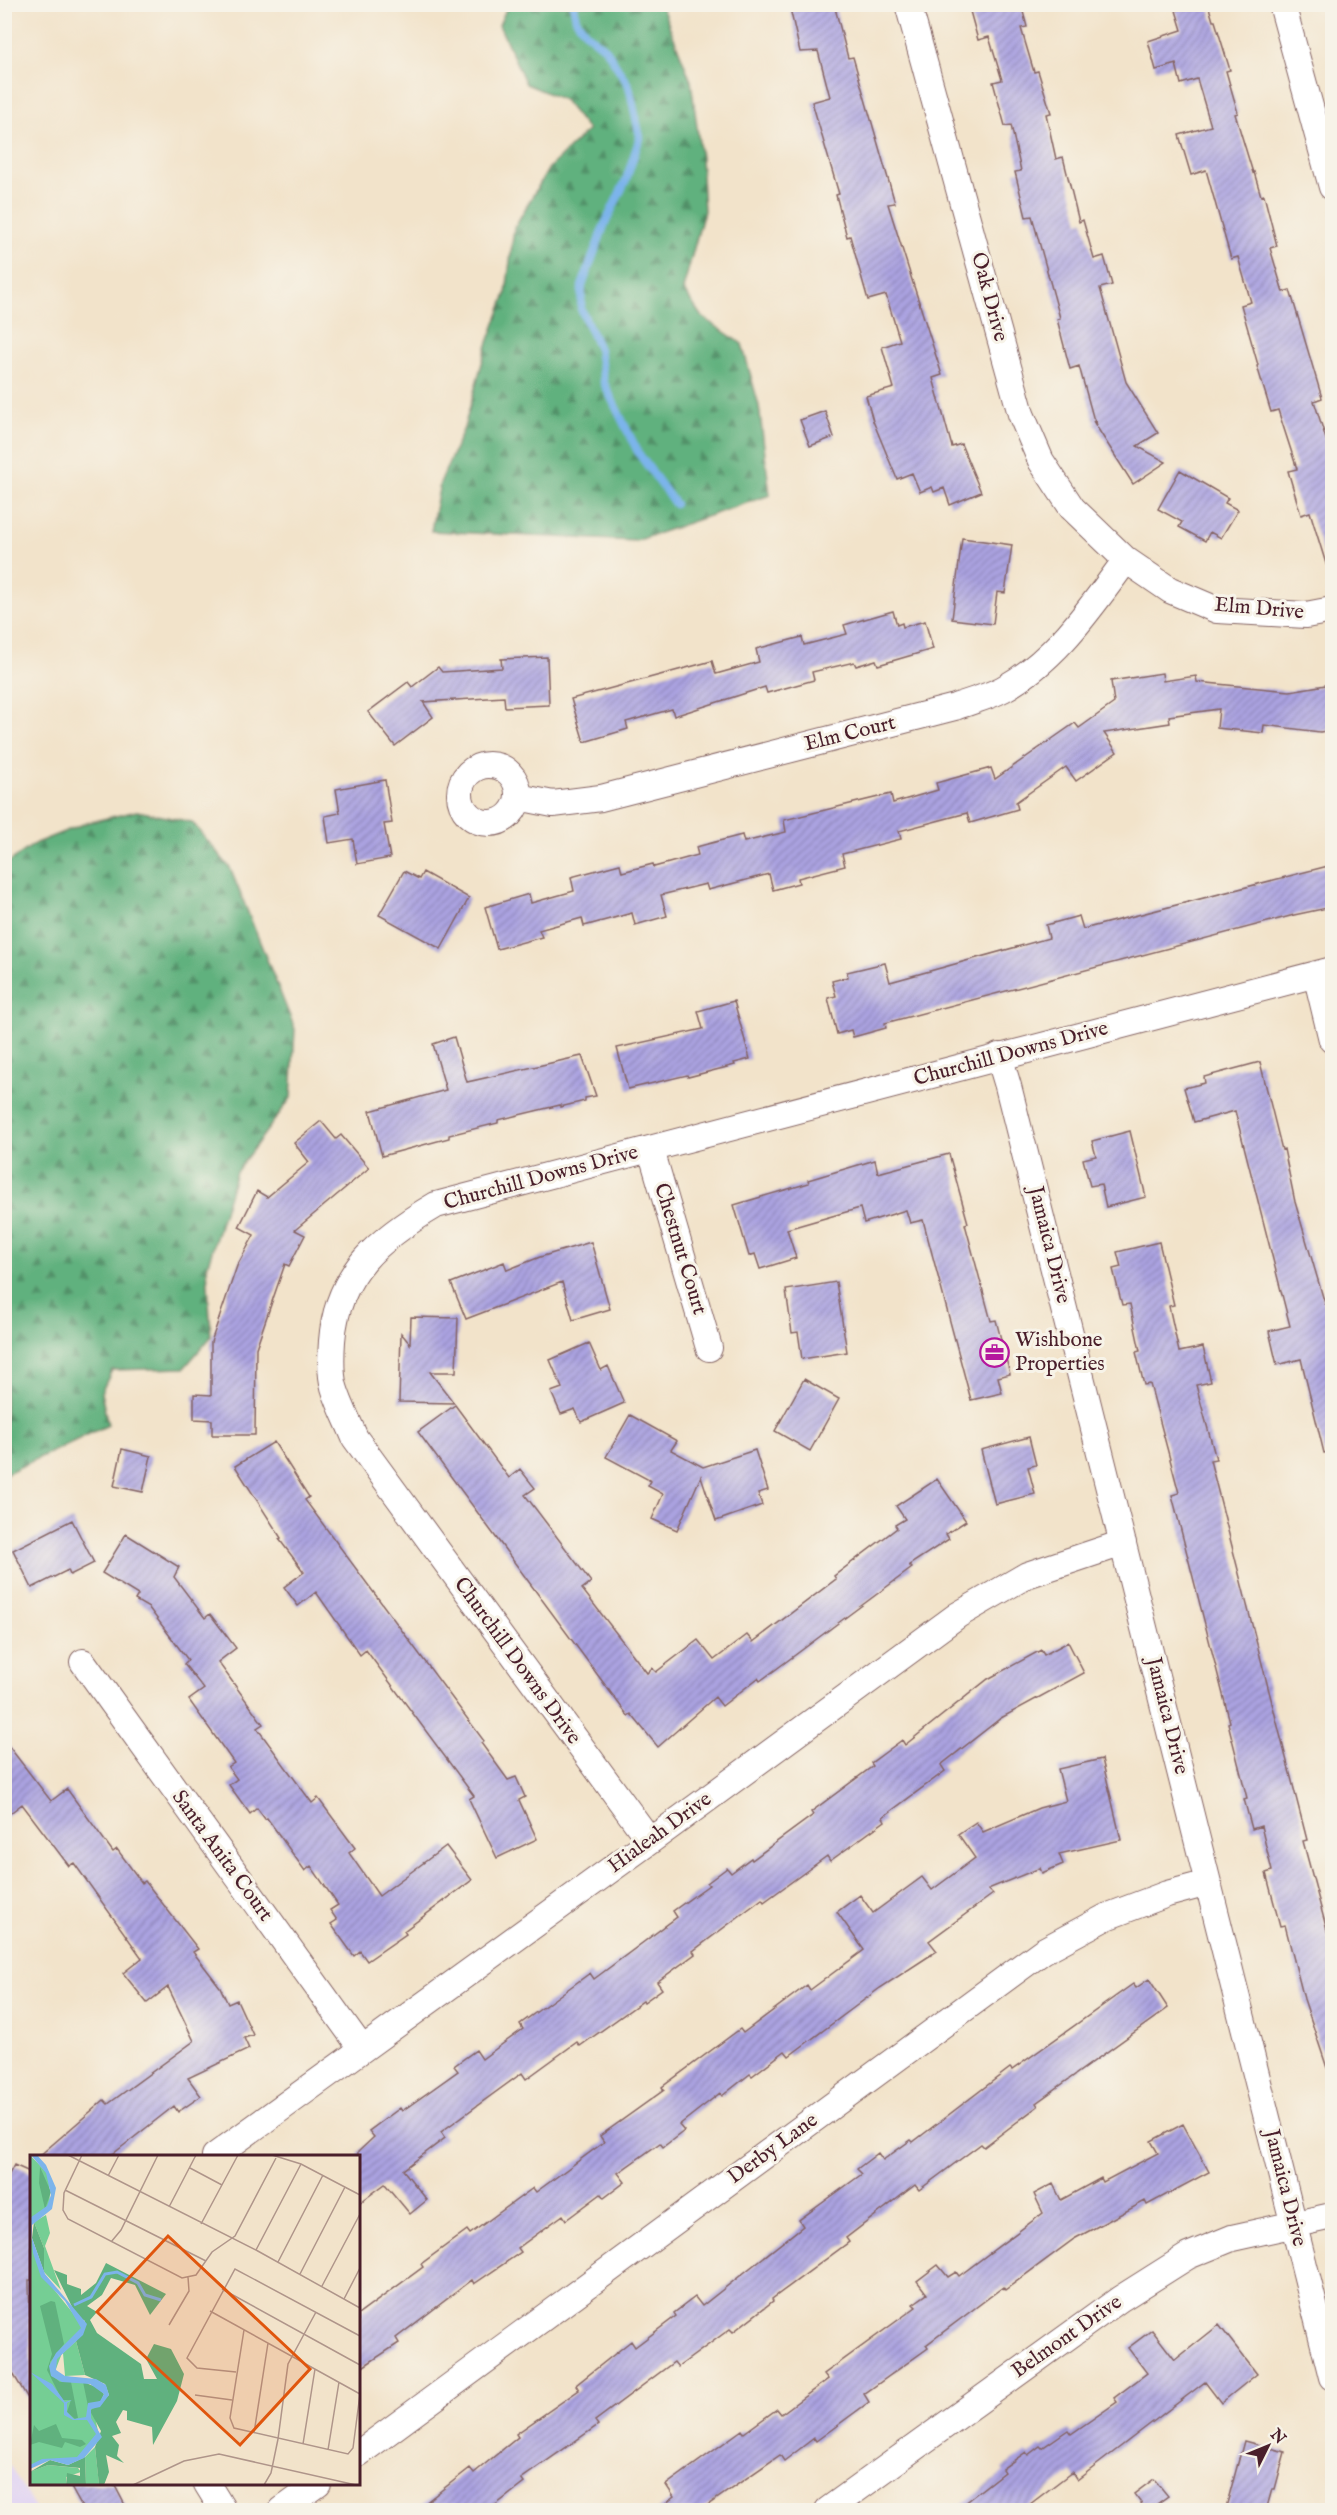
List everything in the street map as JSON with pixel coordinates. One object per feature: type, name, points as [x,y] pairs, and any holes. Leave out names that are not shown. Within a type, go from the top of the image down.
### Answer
[{"type":"street","name":"Oak Drive","points":[[908,4],[1021,414],[1041,461],[1072,508],[1126,560]]},
{"type":"street","points":[[1282,4],[1332,187]]},
{"type":"street","name":"Elm Drive","points":[[1126,560],[1170,590],[1217,610],[1306,615],[1332,610]]},
{"type":"street","name":"Elm Court","points":[[518,797],[553,804],[601,798],[955,707],[992,693],[1035,668],[1071,634],[1126,560]]},
{"type":"street","points":[[1324,972],[1332,1040]]},
{"type":"street","name":"Churchill Downs Drive","points":[[650,1841],[355,1438],[334,1386],[331,1360],[333,1324],[343,1293],[364,1259],[397,1228],[436,1205],[1324,972]]},
{"type":"street","name":"Jamaica Drive","points":[[999,1056],[1124,1543],[1332,2377]]},
{"type":"street","name":"Chestnut Court","points":[[651,1150],[710,1348]]},
{"type":"street","name":"Hialeah Drive","points":[[218,2155],[958,1615],[1027,1575],[1124,1543]]},
{"type":"street","name":"Santa Anita Court","points":[[83,1662],[362,2049]]},
{"type":"street","name":"Derby Lane","points":[[360,2453],[1043,1951],[1106,1917],[1167,1894],[1208,1883]]},
{"type":"street","name":"Belmont Drive","points":[[828,2511],[1120,2299],[1188,2256],[1232,2238],[1332,2216]]},
{"type":"street","points":[[208,2485],[223,2511]]},
{"type":"street","points":[[282,2511],[317,2485]]},
{"type":"shaded area","points":[[5,2457],[31,2502],[36,2510],[5,2510]]},
{"type":"green space","points":[[508,5],[661,5],[691,81],[701,158],[704,211],[683,289],[701,316],[742,344],[759,406],[770,495],[636,541],[431,531],[440,483],[464,428],[487,345],[506,294],[514,228],[549,168],[588,130],[564,100],[526,84],[499,25]]},
{"type":"green space","points":[[137,811],[192,822],[230,868],[295,1029],[291,1098],[236,1172],[207,1267],[211,1337],[184,1368],[112,1370],[101,1393],[108,1425],[5,1474],[5,865],[36,843],[86,823]]},
{"type":"building","points":[[789,4],[834,4],[848,58],[853,57],[895,203],[888,204],[942,375],[933,378],[952,447],[961,444],[981,492],[950,505],[944,488],[934,492],[932,487],[920,492],[912,473],[897,479],[873,421],[866,396],[894,388],[882,347],[900,341],[886,295],[868,300],[850,236],[847,237],[836,195],[839,194],[812,102],[830,97],[818,51],[800,52]]},
{"type":"building","points":[[968,4],[1021,4],[1027,27],[1021,28],[1034,72],[1038,71],[1051,113],[1046,114],[1056,159],[1063,157],[1079,222],[1083,220],[1094,259],[1104,256],[1112,285],[1100,288],[1126,382],[1158,433],[1137,446],[1166,462],[1133,484],[1093,421],[1096,423],[1079,366],[1070,369],[1057,319],[1060,318],[1032,216],[1026,217],[1015,172],[1021,171],[1011,125],[1005,126],[993,82],[1002,80],[989,37],[978,40]]},
{"type":"building","points":[[1174,4],[1208,4],[1230,70],[1226,71],[1238,113],[1235,114],[1261,196],[1264,195],[1277,246],[1270,248],[1283,292],[1290,290],[1322,398],[1314,401],[1332,458],[1332,566],[1327,567],[1310,512],[1301,515],[1288,471],[1297,469],[1278,410],[1271,412],[1241,305],[1251,302],[1238,257],[1231,259],[1206,170],[1191,175],[1179,135],[1211,126],[1197,79],[1181,84],[1176,64],[1156,70],[1148,41],[1182,30]]},
{"type":"building","points":[[825,411],[834,437],[810,446],[800,420]]},
{"type":"building","points":[[1180,470],[1228,498],[1225,503],[1238,510],[1221,538],[1210,532],[1205,541],[1179,527],[1182,522],[1158,509]]},
{"type":"building","points":[[962,538],[1012,545],[1005,593],[997,592],[993,624],[952,619]]},
{"type":"building","points":[[893,611],[897,625],[902,623],[903,627],[925,621],[933,649],[878,665],[876,660],[856,666],[854,662],[812,672],[814,680],[767,693],[765,687],[674,716],[672,709],[626,722],[628,729],[584,742],[571,699],[712,661],[716,674],[759,662],[756,649],[802,637],[804,645],[847,634],[844,625]]},
{"type":"building","points":[[547,657],[549,705],[505,707],[504,697],[423,702],[433,717],[395,746],[368,712],[408,682],[412,687],[438,667],[442,672],[502,668],[501,659]]},
{"type":"building","points":[[1162,673],[1163,681],[1196,676],[1197,682],[1290,691],[1332,684],[1332,730],[1320,732],[1264,725],[1263,733],[1217,728],[1219,709],[1169,716],[1170,723],[1104,733],[1117,752],[1076,781],[1066,767],[1016,802],[1018,809],[970,823],[967,813],[899,831],[901,839],[842,854],[845,866],[798,878],[799,883],[773,890],[769,874],[708,890],[706,884],[661,895],[667,916],[635,925],[632,913],[584,926],[582,918],[539,930],[542,937],[497,949],[485,907],[529,894],[531,903],[574,891],[571,877],[620,864],[622,872],[653,864],[654,867],[698,855],[696,847],[742,835],[744,842],[786,832],[784,820],[891,794],[893,803],[938,790],[936,783],[991,768],[995,779],[1075,723],[1079,728],[1114,703],[1111,681]]},
{"type":"building","points":[[385,780],[392,823],[384,824],[390,858],[357,864],[353,839],[329,843],[325,816],[340,813],[336,789]]},
{"type":"building","points":[[1332,865],[1332,907],[1294,915],[885,1023],[886,1028],[853,1037],[851,1030],[837,1034],[828,998],[836,996],[832,981],[848,977],[847,972],[885,963],[890,982],[1049,938],[1046,925],[1079,916],[1083,929]]},
{"type":"building","points":[[404,871],[419,879],[423,872],[469,898],[441,949],[379,915]]},
{"type":"building","points":[[734,1001],[750,1059],[688,1077],[687,1075],[628,1089],[617,1048],[703,1029],[698,1011]]},
{"type":"building","points":[[454,1037],[467,1082],[582,1056],[596,1096],[585,1098],[585,1101],[498,1120],[498,1123],[449,1135],[449,1138],[382,1156],[370,1111],[446,1090],[433,1044]]},
{"type":"building","points":[[1260,1062],[1282,1150],[1284,1149],[1295,1202],[1325,1304],[1332,1303],[1332,1452],[1324,1453],[1301,1359],[1277,1365],[1269,1331],[1290,1326],[1235,1111],[1194,1122],[1184,1088],[1205,1083],[1204,1077]]},
{"type":"building","points":[[321,1121],[336,1139],[341,1135],[369,1168],[295,1230],[305,1235],[289,1266],[285,1264],[256,1348],[255,1435],[212,1435],[212,1420],[194,1419],[194,1394],[211,1395],[211,1342],[237,1266],[254,1235],[239,1227],[257,1191],[267,1197],[309,1162],[294,1143]]},
{"type":"building","points":[[1130,1131],[1146,1197],[1106,1207],[1101,1184],[1090,1186],[1083,1159],[1096,1156],[1092,1141]]},
{"type":"building","points":[[949,1154],[991,1321],[996,1320],[1010,1374],[998,1377],[1002,1393],[971,1400],[923,1220],[910,1223],[906,1210],[864,1223],[860,1208],[787,1229],[796,1258],[760,1269],[755,1254],[749,1256],[734,1205],[809,1183],[808,1180],[875,1160],[878,1173]]},
{"type":"building","points":[[591,1242],[610,1309],[573,1320],[562,1282],[466,1319],[451,1283],[504,1262],[507,1270],[540,1257]]},
{"type":"building","points":[[1159,1242],[1174,1305],[1169,1306],[1179,1352],[1203,1347],[1211,1382],[1196,1385],[1216,1459],[1210,1460],[1307,1840],[1303,1841],[1332,1949],[1332,2067],[1327,2068],[1304,1999],[1285,1925],[1280,1926],[1266,1873],[1272,1871],[1261,1826],[1252,1829],[1244,1799],[1247,1798],[1228,1723],[1230,1722],[1172,1495],[1179,1493],[1150,1384],[1144,1385],[1136,1352],[1140,1351],[1130,1304],[1122,1305],[1113,1269],[1121,1267],[1117,1252]]},
{"type":"building","points":[[836,1282],[847,1352],[802,1359],[798,1332],[792,1333],[786,1290]]},
{"type":"building","points":[[411,1317],[458,1318],[456,1372],[430,1372],[454,1403],[399,1402],[401,1333],[410,1344]]},
{"type":"building","points":[[589,1343],[601,1370],[608,1366],[624,1403],[581,1422],[575,1409],[561,1414],[551,1392],[562,1388],[550,1360]]},
{"type":"building","points":[[804,1379],[839,1399],[810,1451],[775,1431]]},
{"type":"building","points":[[455,1405],[509,1478],[520,1469],[535,1488],[525,1495],[591,1582],[582,1589],[647,1673],[652,1668],[656,1672],[698,1640],[714,1660],[747,1635],[753,1642],[836,1579],[834,1576],[897,1528],[895,1525],[905,1519],[896,1506],[937,1479],[966,1521],[946,1534],[949,1539],[909,1565],[912,1568],[760,1681],[758,1678],[722,1706],[715,1697],[658,1747],[631,1714],[628,1716],[418,1432]]},
{"type":"building","points":[[630,1415],[677,1441],[671,1450],[703,1467],[755,1450],[768,1490],[758,1493],[762,1505],[716,1521],[701,1476],[677,1530],[652,1519],[663,1494],[648,1486],[651,1481],[606,1457]]},
{"type":"building","points":[[1029,1437],[1036,1465],[1028,1467],[1035,1494],[995,1504],[981,1450]]},
{"type":"building","points":[[274,1442],[309,1497],[305,1500],[484,1741],[481,1743],[508,1780],[516,1777],[525,1797],[519,1800],[537,1839],[497,1858],[469,1799],[474,1796],[366,1650],[360,1655],[316,1592],[298,1606],[284,1587],[304,1572],[279,1539],[281,1538],[235,1466]]},
{"type":"building","points":[[122,1449],[151,1456],[143,1492],[114,1486]]},
{"type":"building","points":[[72,1520],[94,1563],[70,1575],[68,1570],[32,1588],[13,1550]]},
{"type":"building","points":[[126,1534],[179,1567],[174,1577],[205,1618],[210,1614],[236,1648],[218,1662],[263,1724],[257,1728],[312,1803],[318,1798],[355,1848],[349,1853],[379,1896],[446,1846],[472,1880],[404,1931],[406,1934],[367,1961],[360,1951],[354,1956],[331,1924],[337,1920],[330,1910],[338,1905],[311,1866],[305,1871],[267,1818],[265,1819],[257,1808],[250,1814],[229,1785],[237,1779],[228,1767],[234,1763],[189,1700],[204,1689],[184,1664],[188,1660],[149,1608],[135,1600],[138,1595],[102,1573]]},
{"type":"building","points":[[1068,1642],[1084,1673],[1001,1718],[941,1765],[945,1771],[883,1817],[885,1821],[830,1861],[827,1856],[764,1902],[762,1899],[693,1951],[695,1954],[657,1982],[662,1989],[644,2002],[580,2046],[577,2042],[526,2079],[522,2073],[441,2132],[445,2138],[403,2170],[427,2200],[410,2214],[385,2184],[360,2203],[360,2155],[358,2152],[374,2137],[369,2131],[400,2108],[402,2111],[458,2071],[454,2066],[476,2050],[482,2059],[523,2029],[520,2024],[590,1973],[594,1979],[677,1917],[673,1911],[709,1885],[707,1883],[727,1868],[731,1873],[751,1858],[752,1860],[813,1815],[811,1812],[873,1766],[871,1763],[902,1740],[905,1745],[988,1679],[1041,1650],[1044,1655]]},
{"type":"building","points":[[4,1740],[51,1801],[67,1789],[113,1852],[117,1849],[142,1883],[145,1881],[198,1949],[193,1952],[220,1987],[228,2004],[237,2000],[253,2035],[244,2038],[249,2049],[188,2078],[201,2096],[178,2112],[174,2106],[112,2155],[40,2155],[104,2100],[108,2104],[194,2041],[168,1987],[147,2003],[123,1973],[142,1958],[74,1863],[69,1866],[22,1804],[4,1818]]},
{"type":"building","points":[[1102,1759],[1121,1840],[1059,1854],[1063,1864],[1042,1873],[1040,1868],[988,1889],[993,1894],[929,1941],[937,1951],[880,1988],[789,2056],[785,2051],[722,2096],[720,2093],[679,2125],[684,2131],[663,2147],[660,2143],[618,2173],[625,2182],[604,2198],[601,2194],[566,2220],[563,2215],[518,2248],[521,2252],[474,2284],[472,2280],[396,2338],[399,2343],[360,2369],[360,2314],[423,2267],[421,2264],[467,2230],[470,2234],[533,2188],[536,2192],[604,2142],[600,2136],[664,2090],[662,2087],[740,2029],[743,2033],[807,1985],[810,1990],[864,1950],[837,1912],[860,1895],[873,1913],[922,1877],[932,1890],[975,1858],[958,1834],[976,1822],[983,1832],[1039,1808],[1066,1801],[1058,1769]]},
{"type":"building","points":[[1149,1979],[1168,2008],[1036,2103],[1038,2106],[984,2147],[981,2144],[919,2190],[915,2185],[846,2238],[849,2242],[772,2299],[773,2301],[733,2332],[730,2329],[678,2367],[674,2362],[595,2421],[598,2425],[521,2479],[524,2483],[488,2511],[415,2511],[470,2468],[474,2473],[518,2437],[516,2434],[579,2390],[576,2385],[631,2341],[635,2347],[676,2316],[674,2313],[695,2297],[702,2306],[803,2226],[799,2220],[862,2174],[857,2169],[878,2153],[883,2160],[911,2140],[913,2142],[1010,2068],[1012,2070],[1133,1984],[1136,1988]]},
{"type":"building","points":[[1183,2124],[1209,2172],[1147,2205],[1145,2201],[1074,2239],[1005,2290],[1003,2287],[926,2345],[928,2348],[864,2394],[869,2402],[816,2441],[814,2438],[784,2461],[780,2455],[699,2511],[656,2511],[674,2497],[666,2485],[742,2430],[744,2433],[777,2409],[781,2414],[828,2379],[824,2374],[916,2307],[913,2304],[927,2294],[917,2281],[938,2265],[948,2277],[956,2272],[959,2276],[1043,2213],[1034,2194],[1053,2184],[1061,2200],[1101,2178],[1103,2182],[1158,2153],[1151,2141]]},
{"type":"building","points":[[14,2165],[30,2172],[30,2402],[4,2359],[4,2184]]},
{"type":"building","points":[[1219,2325],[1257,2374],[1221,2403],[1205,2382],[1077,2480],[1072,2472],[1021,2511],[954,2511],[1004,2472],[1002,2469],[1026,2452],[1028,2455],[1040,2446],[1042,2448],[1068,2430],[1071,2434],[1117,2402],[1114,2398],[1147,2373],[1128,2348],[1152,2330],[1175,2360]]},
{"type":"building","points":[[1244,2441],[1285,2452],[1275,2489],[1272,2489],[1266,2511],[1225,2511]]},
{"type":"building","points":[[1154,2479],[1168,2496],[1147,2511],[1134,2494]]},
{"type":"building","points":[[70,2485],[115,2485],[128,2511],[84,2511]]},
{"type":"waterway","points":[[573,4],[576,19],[586,33],[606,49],[629,86],[640,137],[626,180],[604,226],[582,286],[581,309],[599,349],[604,383],[639,454],[675,504]]},
{"type":"place","name":"Wishbone Properties","points":[[994,1352]]}]
